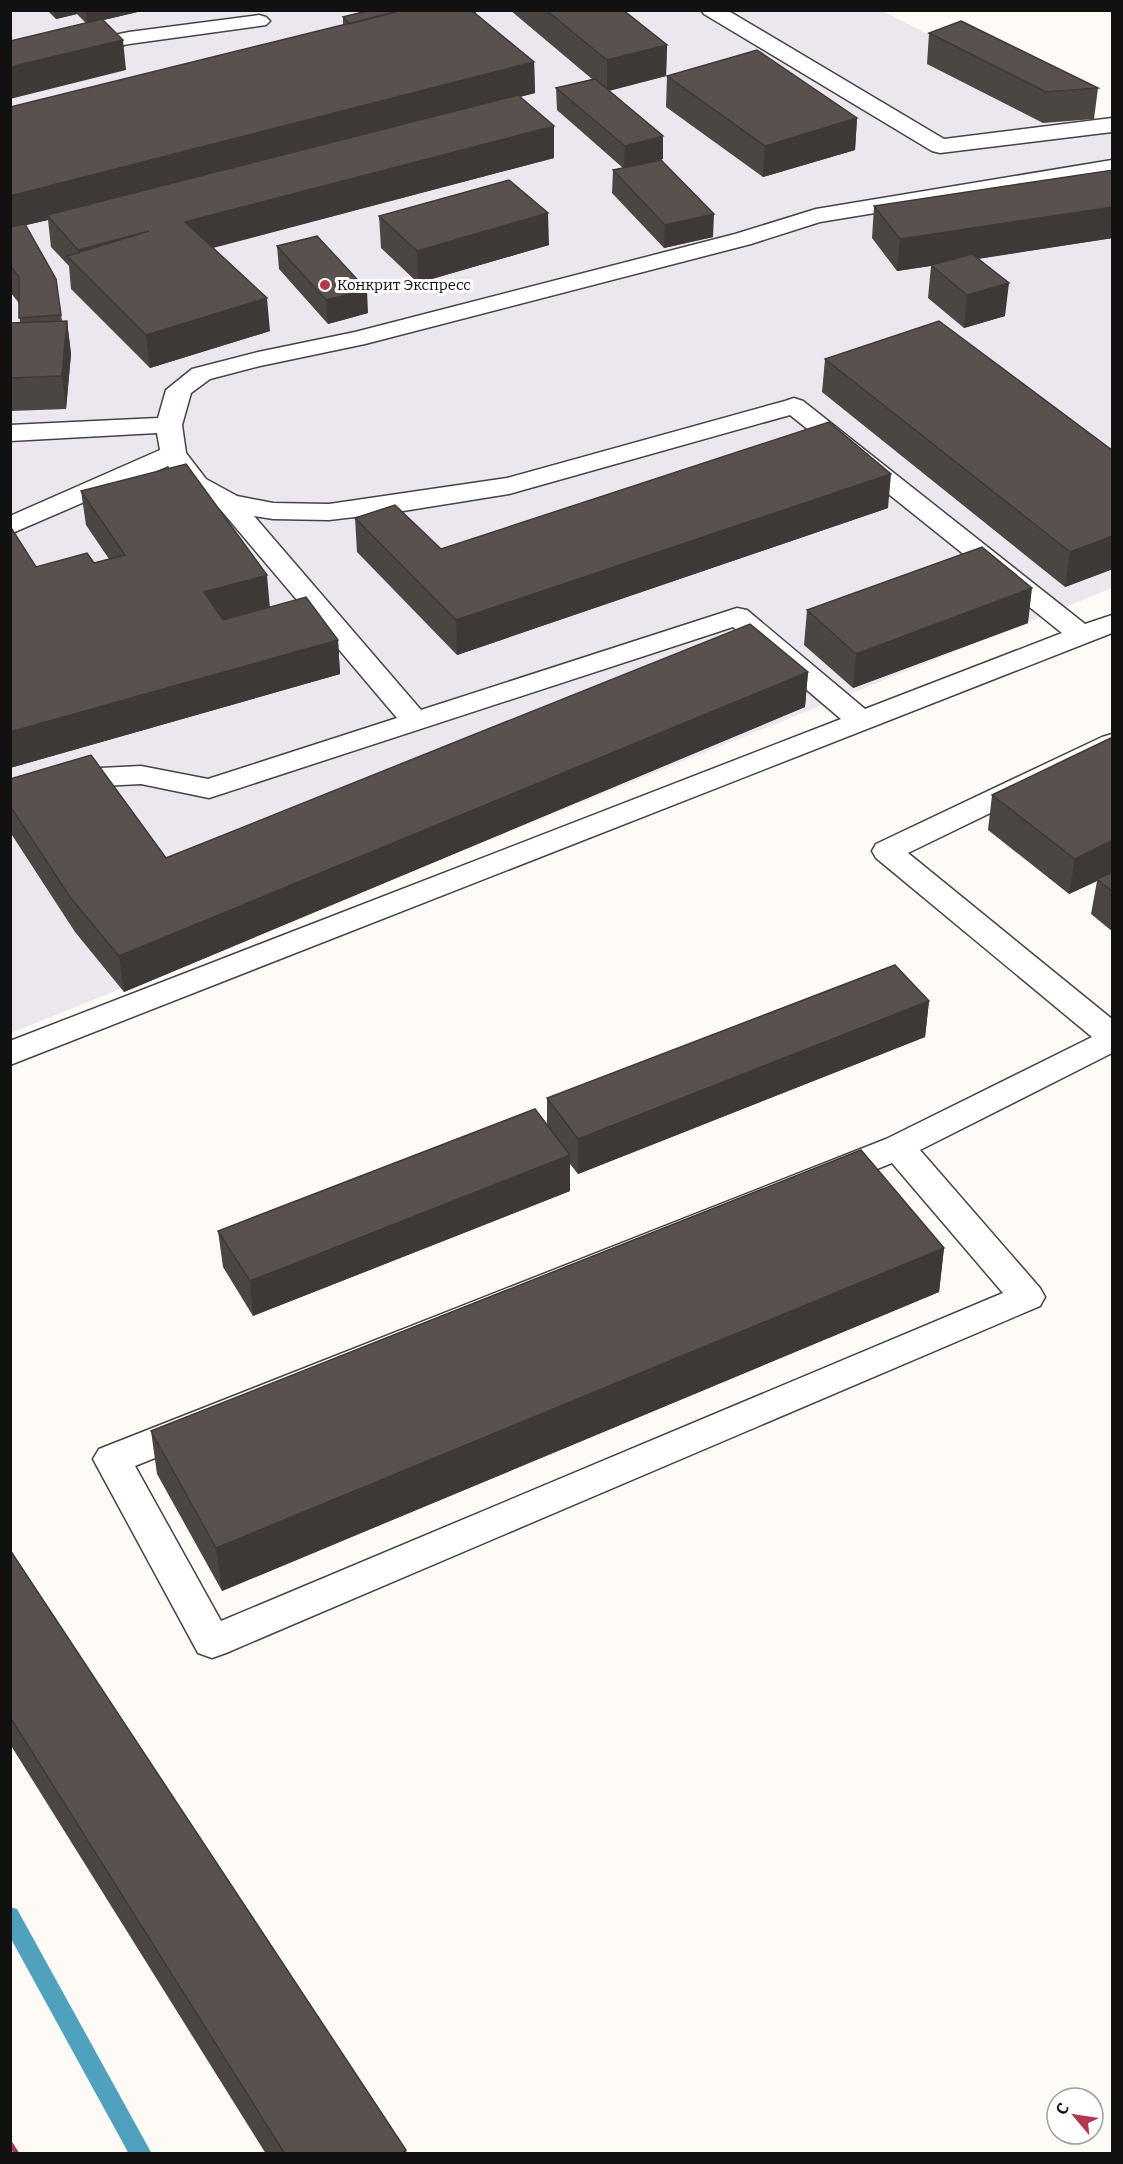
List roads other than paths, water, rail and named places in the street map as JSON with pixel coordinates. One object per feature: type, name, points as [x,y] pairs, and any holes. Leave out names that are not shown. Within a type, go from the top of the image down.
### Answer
[{"type":"lane","points":[[711,10],[940,146],[1113,125]]},
{"type":"lane","points":[[10,63],[129,38],[259,21]]},
{"type":"lane","points":[[1082,635],[794,406],[509,486],[397,504],[329,512],[273,511],[229,503],[197,485],[173,454],[169,425],[179,390],[201,374],[388,331],[743,239],[816,216],[1113,167]]},
{"type":"lane","points":[[10,433],[169,425]]},
{"type":"lane","points":[[10,526],[173,454]]},
{"type":"lane","points":[[229,503],[415,721]]},
{"type":"lane","points":[[10,802],[80,778],[141,776],[209,789],[737,616],[861,721]]},
{"type":"lane","points":[[10,1054],[1113,623]]},
{"type":"lane","points":[[898,1147],[1028,1297],[212,1642],[112,1459],[898,1147],[1113,1038],[887,851],[1113,743]]},
{"type":"waterway","points":[[10,1916],[141,2154]]},
{"type":"railway","points":[[10,2143],[17,2154]]},
{"type":"place","name":"Конкрит Экспресс","points":[[325,285]]}]
